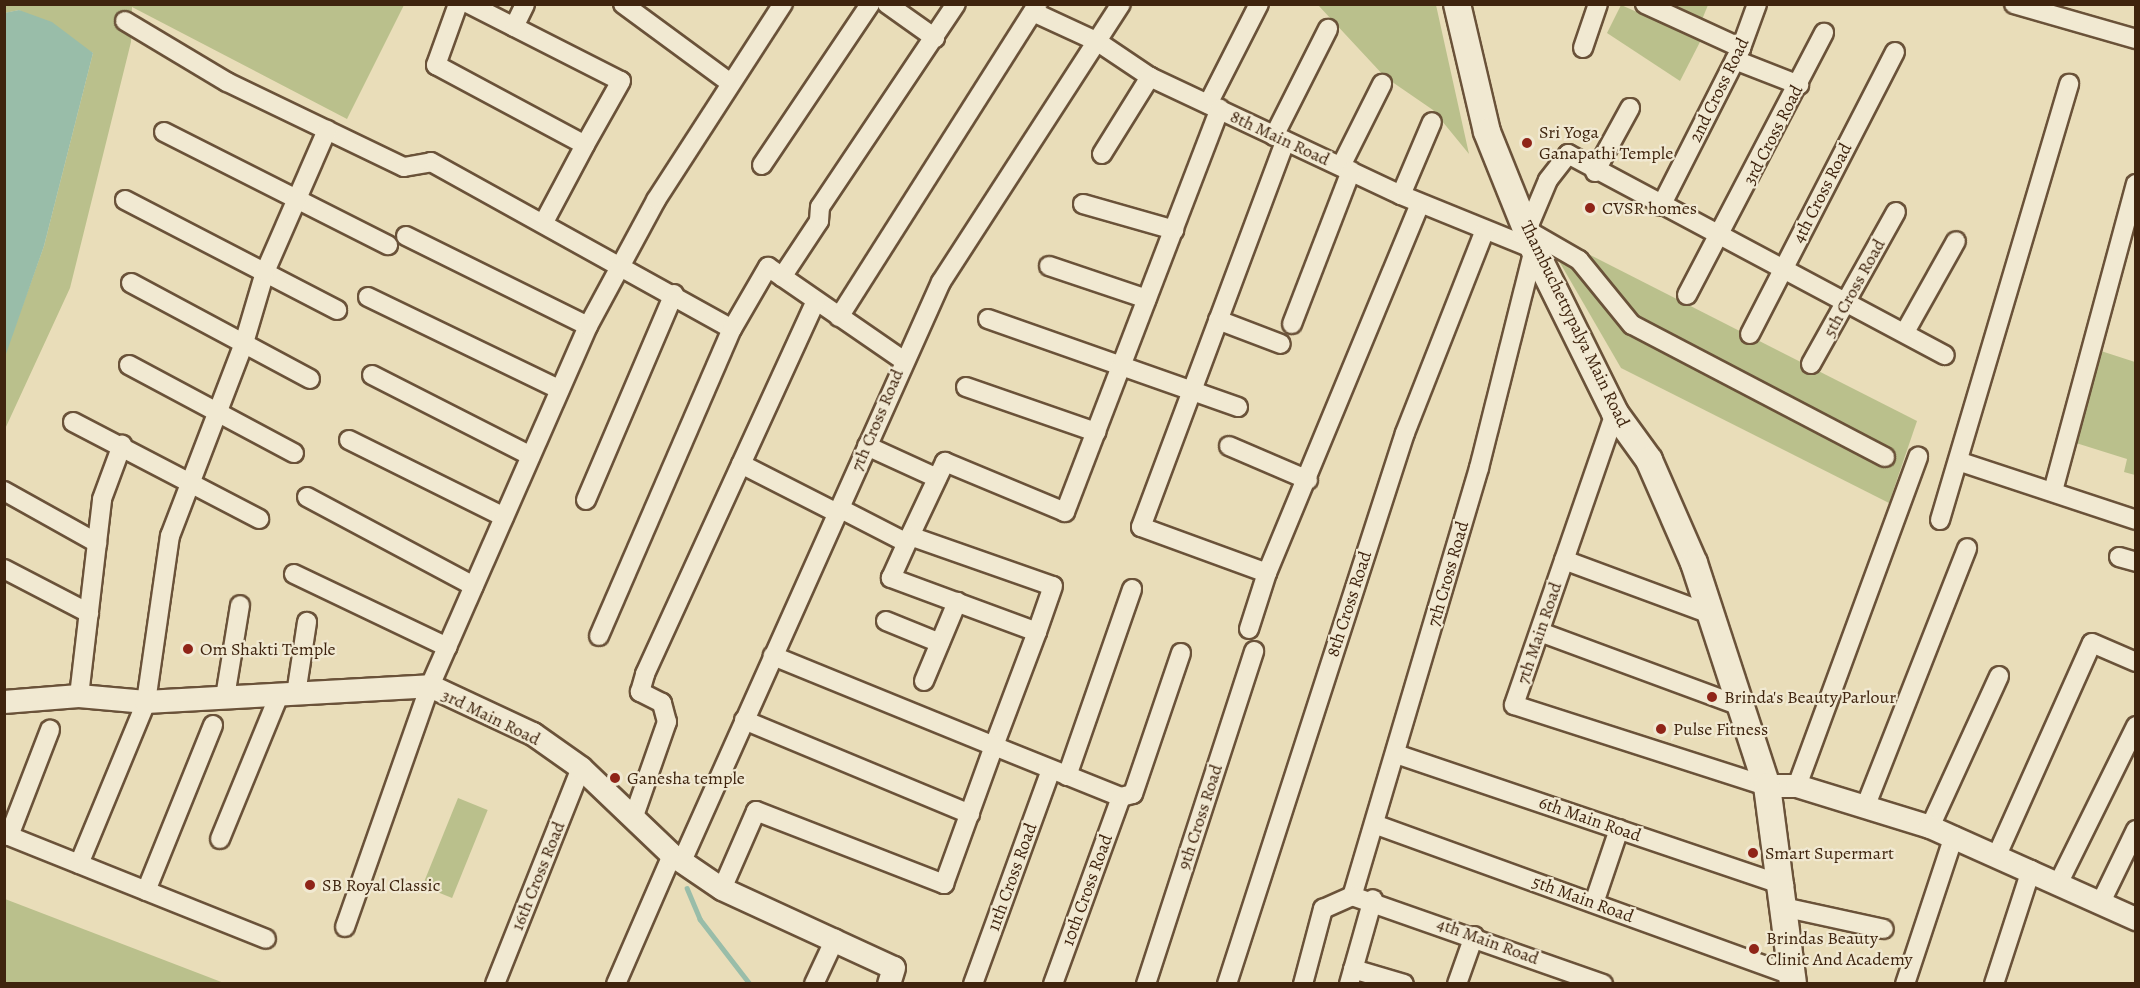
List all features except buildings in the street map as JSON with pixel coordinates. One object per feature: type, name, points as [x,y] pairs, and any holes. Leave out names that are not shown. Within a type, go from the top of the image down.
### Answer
[{"type":"main road","name":"Thambuchettypalya Main Road","points":[[1457,4],[1487,132],[1531,239],[1615,413],[1649,460],[1710,614],[1767,786],[1784,896],[1793,979]]},
{"type":"street","points":[[458,4],[436,65],[585,145]]},
{"type":"street","points":[[469,4],[621,81],[544,222]]},
{"type":"street","points":[[514,27],[525,4]]},
{"type":"street","points":[[623,4],[729,82]]},
{"type":"street","points":[[345,927],[430,686],[588,326],[620,265],[729,82],[783,4]]},
{"type":"street","points":[[762,165],[870,4]]},
{"type":"street","points":[[887,4],[935,38]]},
{"type":"street","points":[[782,277],[819,220],[820,207],[956,4]]},
{"type":"street","name":"7th Cross Road","points":[[616,984],[774,656],[903,360],[941,282],[1121,4]]},
{"type":"street","points":[[1037,632],[891,578],[945,462],[1065,512],[1174,231],[1214,106],[1259,4]]},
{"type":"street","points":[[1583,48],[1598,4]]},
{"type":"street","points":[[1645,4],[1799,85]]},
{"type":"street","name":"2nd Cross Road","points":[[1661,206],[1738,54],[1757,4]]},
{"type":"street","points":[[2014,4],[2136,39]]},
{"type":"street","points":[[839,317],[1036,8]]},
{"type":"street","name":"8th Main Road","points":[[1036,8],[1098,42],[1150,77],[1401,195],[1485,230],[1531,239],[1579,260],[1632,325],[1657,342],[1885,457]]},
{"type":"street","points":[[125,21],[227,82],[404,167],[431,162],[674,294],[732,329]]},
{"type":"street","points":[[1267,573],[1141,527],[1218,320],[1279,138],[1328,29]]},
{"type":"street","name":"3rd Cross Road","points":[[1687,296],[1799,85],[1824,33]]},
{"type":"street","name":"4th Cross Road","points":[[1750,334],[1895,52]]},
{"type":"street","points":[[1102,154],[1150,77]]},
{"type":"street","points":[[1292,324],[1346,169],[1382,84]]},
{"type":"street","points":[[1940,520],[1961,462],[2069,84]]},
{"type":"street","points":[[1630,108],[1595,172],[1846,301],[1945,355]]},
{"type":"street","points":[[1401,195],[1432,122]]},
{"type":"street","points":[[79,864],[146,702],[170,536],[215,411],[244,343],[266,272],[294,201],[327,130]]},
{"type":"street","points":[[164,132],[294,201],[388,245]]},
{"type":"street","name":"7th Cross Road","points":[[1352,896],[1396,754],[1548,180],[1568,154],[1595,172]]},
{"type":"street","points":[[1513,194],[1548,180]]},
{"type":"street","points":[[2053,490],[2132,213],[2136,184]]},
{"type":"street","points":[[125,200],[337,310]]},
{"type":"street","points":[[1249,629],[1267,573],[1308,480],[1420,202]]},
{"type":"street","points":[[1083,204],[1174,231]]},
{"type":"street","name":"5th Cross Road","points":[[1811,364],[1896,212]]},
{"type":"street","name":"8th Cross Road","points":[[1227,984],[1406,433],[1485,230]]},
{"type":"street","points":[[406,236],[588,326]]},
{"type":"street","points":[[1905,332],[1956,241]]},
{"type":"street","points":[[1049,266],[1148,299]]},
{"type":"street","points":[[599,636],[732,329],[768,267],[814,302],[903,360]]},
{"type":"street","points":[[131,283],[310,379]]},
{"type":"street","points":[[586,500],[674,294]]},
{"type":"street","points":[[368,297],[560,390]]},
{"type":"street","points":[[634,816],[667,722],[662,703],[640,692],[645,674],[814,302]]},
{"type":"street","points":[[988,319],[1120,368],[1238,407]]},
{"type":"street","points":[[1218,320],[1281,344]]},
{"type":"street","points":[[129,365],[294,453]]},
{"type":"street","points":[[372,375],[531,456]]},
{"type":"street","points":[[966,387],[1096,432]]},
{"type":"street","name":"7th Main Road","points":[[1615,413],[1514,705],[1767,786]]},
{"type":"street","points":[[74,422],[259,519]]},
{"type":"street","points":[[349,440],[504,518]]},
{"type":"street","points":[[79,696],[102,499],[122,446]]},
{"type":"street","points":[[867,446],[937,478]]},
{"type":"street","points":[[1229,446],[1308,480]]},
{"type":"street","points":[[1797,786],[1918,457]]},
{"type":"street","points":[[1961,462],[2053,490],[2136,520]]},
{"type":"street","points":[[723,889],[756,811],[944,884],[1053,586],[909,540],[838,511],[741,464]]},
{"type":"street","points":[[4,491],[97,543]]},
{"type":"street","points":[[307,497],[474,586]]},
{"type":"street","points":[[1866,805],[1967,548]]},
{"type":"street","points":[[1564,560],[1710,614]]},
{"type":"street","points":[[4,569],[88,613]]},
{"type":"street","points":[[294,574],[447,647]]},
{"type":"street","name":"11th Cross Road","points":[[973,984],[1132,589]]},
{"type":"street","points":[[924,681],[957,602]]},
{"type":"street","points":[[225,697],[240,605]]},
{"type":"street","points":[[886,621],[940,643]]},
{"type":"street","points":[[220,839],[288,694],[307,622]]},
{"type":"street","points":[[1540,632],[1740,706]]},
{"type":"street","points":[[1997,855],[2092,643],[2136,662]]},
{"type":"street","name":"9th Cross Road","points":[[1146,984],[1254,651]]},
{"type":"street","points":[[774,656],[1121,797],[1133,794],[1181,653]]},
{"type":"street","points":[[1930,827],[1999,676]]},
{"type":"street","name":"3rd Main Road","points":[[4,702],[79,696],[146,702],[430,686],[533,735],[581,768],[677,858],[723,889],[894,968],[889,984]]},
{"type":"street","points":[[744,720],[970,814]]},
{"type":"street","points":[[146,891],[213,725]]},
{"type":"street","points":[[2059,882],[2136,726]]},
{"type":"street","points":[[50,730],[7,835],[266,939]]},
{"type":"street","name":"6th Main Road","points":[[1396,754],[1618,829],[1784,896],[1884,929]]},
{"type":"street","name":"16th Cross Road","points":[[495,984],[581,768]]},
{"type":"street","points":[[1767,786],[1797,786],[1866,805],[1930,827],[2059,882],[2136,919]]},
{"type":"street","name":"10th Cross Road","points":[[1053,984],[1121,797]]},
{"type":"street","name":"5th Main Road","points":[[1374,824],[1594,903],[1793,979]]},
{"type":"street","points":[[1594,903],[1618,829]]},
{"type":"street","points":[[2101,902],[2136,830]]},
{"type":"street","points":[[1905,984],[1954,836]]},
{"type":"street","points":[[1994,984],[2031,870]]},
{"type":"street","points":[[1303,984],[1323,909],[1352,896],[1373,899],[1351,976],[1404,984]]},
{"type":"street","name":"4th Main Road","points":[[1373,899],[1603,984]]},
{"type":"street","points":[[1457,984],[1474,936]]},
{"type":"street","points":[[814,984],[835,939]]},
{"type":"shaded area","points":[[5,5],[404,5],[347,119],[132,7],[131,42],[70,288],[5,429],[4,357],[44,246],[93,53],[19,10],[5,13]]},
{"type":"shaded area","points":[[1318,5],[1436,5],[1469,154],[1433,110],[1385,77]]},
{"type":"shaded area","points":[[1621,5],[1701,40],[1680,81],[1607,33]]},
{"type":"shaded area","points":[[1661,5],[1708,5],[1701,22]]},
{"type":"shaded area","points":[[19,10],[52,22],[93,53],[44,246],[5,357],[4,13]]},
{"type":"shaded area","points":[[1541,230],[1917,421],[1889,503],[1621,368]]},
{"type":"shaded area","points":[[2101,351],[2135,362],[2135,475],[2124,472],[2127,459],[2076,443]]},
{"type":"shaded area","points":[[458,798],[488,810],[452,898],[422,886]]},
{"type":"shaded area","points":[[5,899],[224,983],[5,983]]},
{"type":"waterway","points":[[687,888],[700,919],[750,984]]},
{"type":"place","name":"Sri Yoga Ganapathi Temple","points":[[1527,143]]},
{"type":"place","name":"CVSR homes","points":[[1590,208]]},
{"type":"place","name":"Om Shakti Temple","points":[[188,649]]},
{"type":"place","name":"Brinda's Beauty Parlour","points":[[1712,697]]},
{"type":"place","name":"Pulse Fitness","points":[[1661,729]]},
{"type":"place","name":"Ganesha temple","points":[[615,778]]},
{"type":"place","name":"Smart Supermart","points":[[1753,853]]},
{"type":"place","name":"SB Royal Classic","points":[[310,885]]},
{"type":"place","name":"Brindas Beauty Clinic And Academy","points":[[1754,949]]}]
